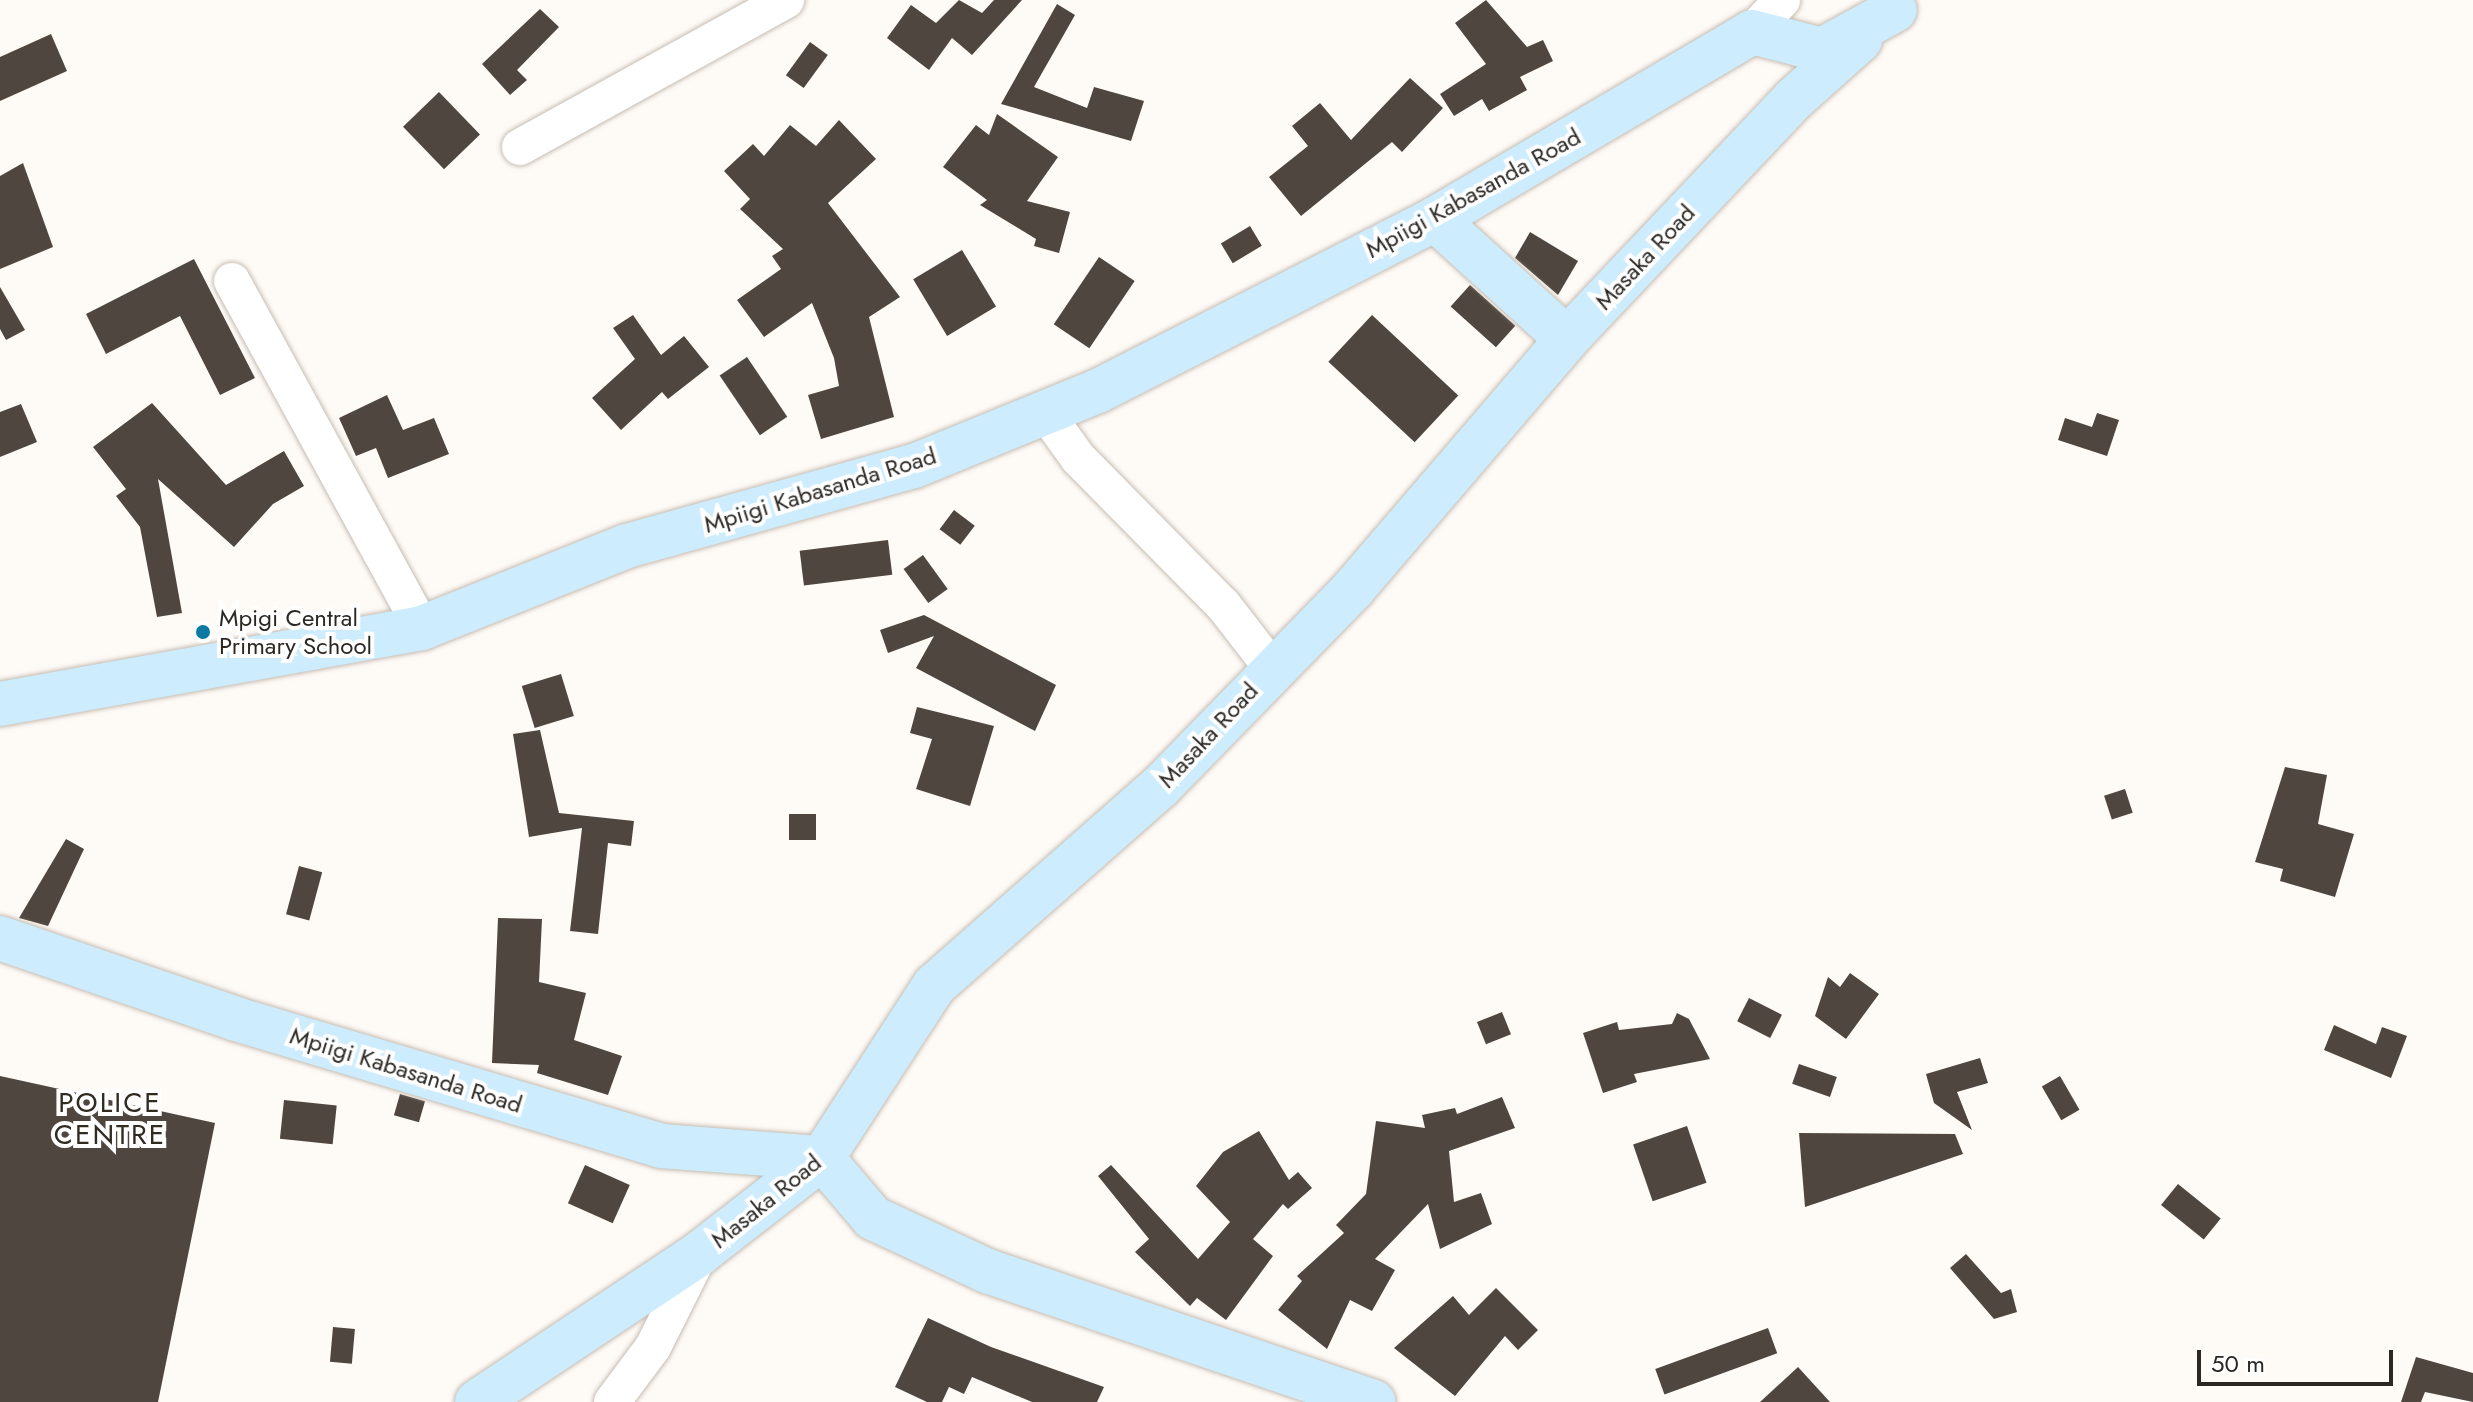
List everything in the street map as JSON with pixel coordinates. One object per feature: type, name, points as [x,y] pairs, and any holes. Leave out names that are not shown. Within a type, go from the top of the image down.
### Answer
[{"type":"main road","points":[[1752,32],[1822,50],[1901,5]]},
{"type":"main road","name":"Masaka Road","points":[[477,1402],[700,1253],[822,1158],[934,986],[1160,787],[1272,668],[1353,589],[1567,339],[1794,99],[1901,5]]},
{"type":"main road","name":"Mpiigi Kabasanda Road","points":[[0,704],[422,628],[627,546],[914,466],[1045,412],[1435,219],[1752,32]]},
{"type":"main road","points":[[1435,219],[1567,339]]},
{"type":"main road","name":"Mpiigi Kabasanda Road","points":[[0,938],[236,1019],[661,1146],[822,1158]]},
{"type":"main road","points":[[822,1158],[873,1218],[987,1271],[1373,1402]]},
{"type":"street","points":[[520,147],[786,0]]},
{"type":"street","points":[[1752,32],[1782,0]]},
{"type":"street","points":[[232,281],[422,628]]},
{"type":"street","points":[[1045,412],[1078,458],[1224,606],[1272,668]]},
{"type":"street","points":[[612,1402],[653,1347],[700,1253]]},
{"type":"building","points":[[959,0],[982,13],[994,0],[1022,0],[972,55],[952,38],[929,70],[887,38],[911,5],[936,23]]},
{"type":"building","points":[[1486,0],[1527,47],[1543,40],[1553,61],[1520,77],[1527,90],[1489,111],[1482,99],[1454,116],[1440,94],[1486,64],[1455,23]]},
{"type":"building","points":[[1057,4],[1075,15],[1034,87],[1087,108],[1094,87],[1144,101],[1131,141],[1001,104]]},
{"type":"building","points":[[540,9],[559,27],[517,70],[527,80],[510,95],[482,64]]},
{"type":"building","points":[[51,34],[67,71],[0,101],[0,57]]},
{"type":"building","points":[[810,42],[828,55],[804,88],[786,75]]},
{"type":"building","points":[[1410,78],[1443,108],[1402,152],[1392,142],[1301,216],[1269,177],[1308,146],[1292,126],[1320,103],[1351,140]]},
{"type":"building","points":[[439,92],[480,134],[444,169],[403,127]]},
{"type":"building","points":[[997,114],[1058,157],[1027,201],[1070,212],[1059,253],[1034,246],[1036,239],[980,205],[987,200],[943,167],[976,125],[989,135]]},
{"type":"building","points":[[839,120],[876,159],[828,203],[900,297],[869,317],[894,417],[821,439],[808,395],[839,386],[834,358],[812,303],[764,337],[737,300],[781,269],[772,256],[783,249],[740,209],[750,199],[724,171],[753,144],[764,156],[790,125],[816,146]]},
{"type":"building","points":[[23,163],[53,247],[0,269],[0,176]]},
{"type":"building","points":[[1250,226],[1262,246],[1233,263],[1221,244]]},
{"type":"building","points":[[1530,232],[1578,261],[1558,295],[1515,258]]},
{"type":"building","points":[[962,250],[996,307],[947,336],[913,279]]},
{"type":"building","points":[[1099,257],[1135,281],[1089,348],[1054,324]]},
{"type":"building","points":[[194,259],[255,378],[220,395],[180,316],[106,354],[86,314]]},
{"type":"building","points":[[1470,285],[1515,326],[1496,347],[1451,307]]},
{"type":"building","points":[[0,287],[25,330],[6,340],[0,329]]},
{"type":"building","points":[[633,315],[661,355],[684,336],[709,367],[668,399],[662,392],[621,430],[592,398],[635,359],[613,328]]},
{"type":"building","points":[[1372,315],[1458,395],[1415,442],[1328,362]]},
{"type":"building","points":[[747,357],[787,417],[760,435],[720,375]]},
{"type":"building","points":[[387,395],[403,430],[434,418],[449,454],[388,478],[376,448],[356,456],[339,418]]},
{"type":"building","points":[[152,403],[226,485],[284,451],[304,486],[273,504],[234,547],[158,479],[182,613],[157,617],[140,527],[116,496],[126,489],[93,447]]},
{"type":"building","points":[[21,404],[37,442],[0,457],[0,412]]},
{"type":"building","points":[[2097,413],[2119,420],[2107,456],[2058,440],[2065,418],[2092,427]]},
{"type":"building","points":[[954,510],[975,526],[960,545],[940,529]]},
{"type":"building","points":[[888,540],[892,575],[804,586],[800,551]]},
{"type":"building","points":[[923,555],[948,589],[928,603],[904,569]]},
{"type":"building","points":[[924,615],[1056,685],[1035,731],[916,668],[934,636],[888,653],[880,630]]},
{"type":"building","points":[[561,674],[574,716],[535,728],[522,686]]},
{"type":"building","points":[[917,707],[994,726],[970,806],[916,789],[932,739],[910,733]]},
{"type":"building","points":[[540,730],[559,813],[634,821],[631,846],[608,843],[598,934],[570,931],[582,828],[529,837],[513,734]]},
{"type":"building","points":[[2285,767],[2327,775],[2318,824],[2354,834],[2335,897],[2280,881],[2283,869],[2255,862]]},
{"type":"building","points":[[2125,789],[2133,813],[2112,820],[2104,796]]},
{"type":"building","points":[[789,814],[816,814],[816,840],[789,840]]},
{"type":"building","points":[[66,839],[84,849],[48,926],[19,918]]},
{"type":"building","points":[[299,866],[322,872],[309,921],[286,914]]},
{"type":"building","points":[[498,918],[542,919],[539,982],[586,993],[574,1040],[622,1056],[608,1095],[537,1073],[539,1065],[492,1063]]},
{"type":"building","points":[[1850,973],[1879,994],[1846,1039],[1815,1016],[1828,977],[1840,987]]},
{"type":"building","points":[[1749,998],[1782,1015],[1770,1038],[1737,1021]]},
{"type":"building","points":[[1502,1012],[1511,1034],[1486,1044],[1477,1022]]},
{"type":"building","points":[[1677,1013],[1689,1019],[1710,1059],[1634,1074],[1637,1082],[1603,1093],[1583,1033],[1617,1022],[1619,1030],[1672,1024]]},
{"type":"building","points":[[2334,1025],[2376,1044],[2382,1027],[2407,1036],[2391,1078],[2324,1050]]},
{"type":"building","points":[[1980,1058],[1988,1083],[1957,1092],[1972,1130],[1934,1103],[1926,1074]]},
{"type":"building","points":[[1799,1064],[1837,1077],[1830,1097],[1792,1084]]},
{"type":"building","points":[[0,1076],[215,1123],[158,1402],[0,1402]]},
{"type":"building","points":[[2060,1076],[2080,1110],[2061,1120],[2042,1086]]},
{"type":"building","points":[[400,1094],[425,1101],[419,1122],[394,1115]]},
{"type":"building","points":[[1502,1097],[1515,1128],[1449,1151],[1454,1202],[1481,1193],[1492,1224],[1440,1249],[1428,1204],[1375,1259],[1395,1270],[1372,1311],[1350,1300],[1327,1349],[1278,1310],[1302,1281],[1297,1276],[1344,1233],[1336,1225],[1366,1194],[1376,1121],[1425,1128],[1422,1115],[1455,1108],[1457,1114]]},
{"type":"building","points":[[284,1100],[337,1106],[333,1144],[280,1139]]},
{"type":"building","points":[[1687,1126],[1707,1183],[1653,1201],[1633,1145]]},
{"type":"building","points":[[1259,1131],[1289,1180],[1298,1172],[1312,1188],[1288,1209],[1283,1204],[1253,1239],[1273,1256],[1226,1320],[1197,1298],[1190,1306],[1135,1252],[1149,1239],[1098,1176],[1111,1165],[1198,1259],[1230,1222],[1196,1186],[1223,1152]]},
{"type":"building","points":[[1799,1133],[1955,1134],[1963,1154],[1805,1207]]},
{"type":"building","points":[[585,1165],[630,1185],[613,1223],[568,1203]]},
{"type":"building","points":[[2178,1184],[2221,1219],[2204,1240],[2161,1205]]},
{"type":"building","points":[[1966,1254],[2001,1293],[2011,1289],[2017,1312],[1994,1319],[1950,1268]]},
{"type":"building","points":[[1496,1288],[1538,1330],[1518,1350],[1505,1336],[1455,1396],[1394,1348],[1453,1296],[1469,1315]]},
{"type":"building","points":[[928,1318],[991,1347],[1104,1387],[1097,1402],[1032,1402],[972,1377],[964,1394],[949,1387],[942,1402],[927,1402],[895,1387]]},
{"type":"building","points":[[333,1327],[355,1329],[352,1364],[330,1362]]},
{"type":"building","points":[[1768,1328],[1777,1353],[1664,1394],[1655,1369]]},
{"type":"building","points":[[2416,1357],[2473,1373],[2473,1402],[2425,1392],[2421,1402],[2401,1402]]},
{"type":"building","points":[[1798,1367],[1830,1402],[1760,1402]]},
{"type":"place","name":"Mpigi Central Primary School","points":[[203,632]]},
{"type":"district","name":"POLICE CENTRE","points":[[110,1119]]}]
